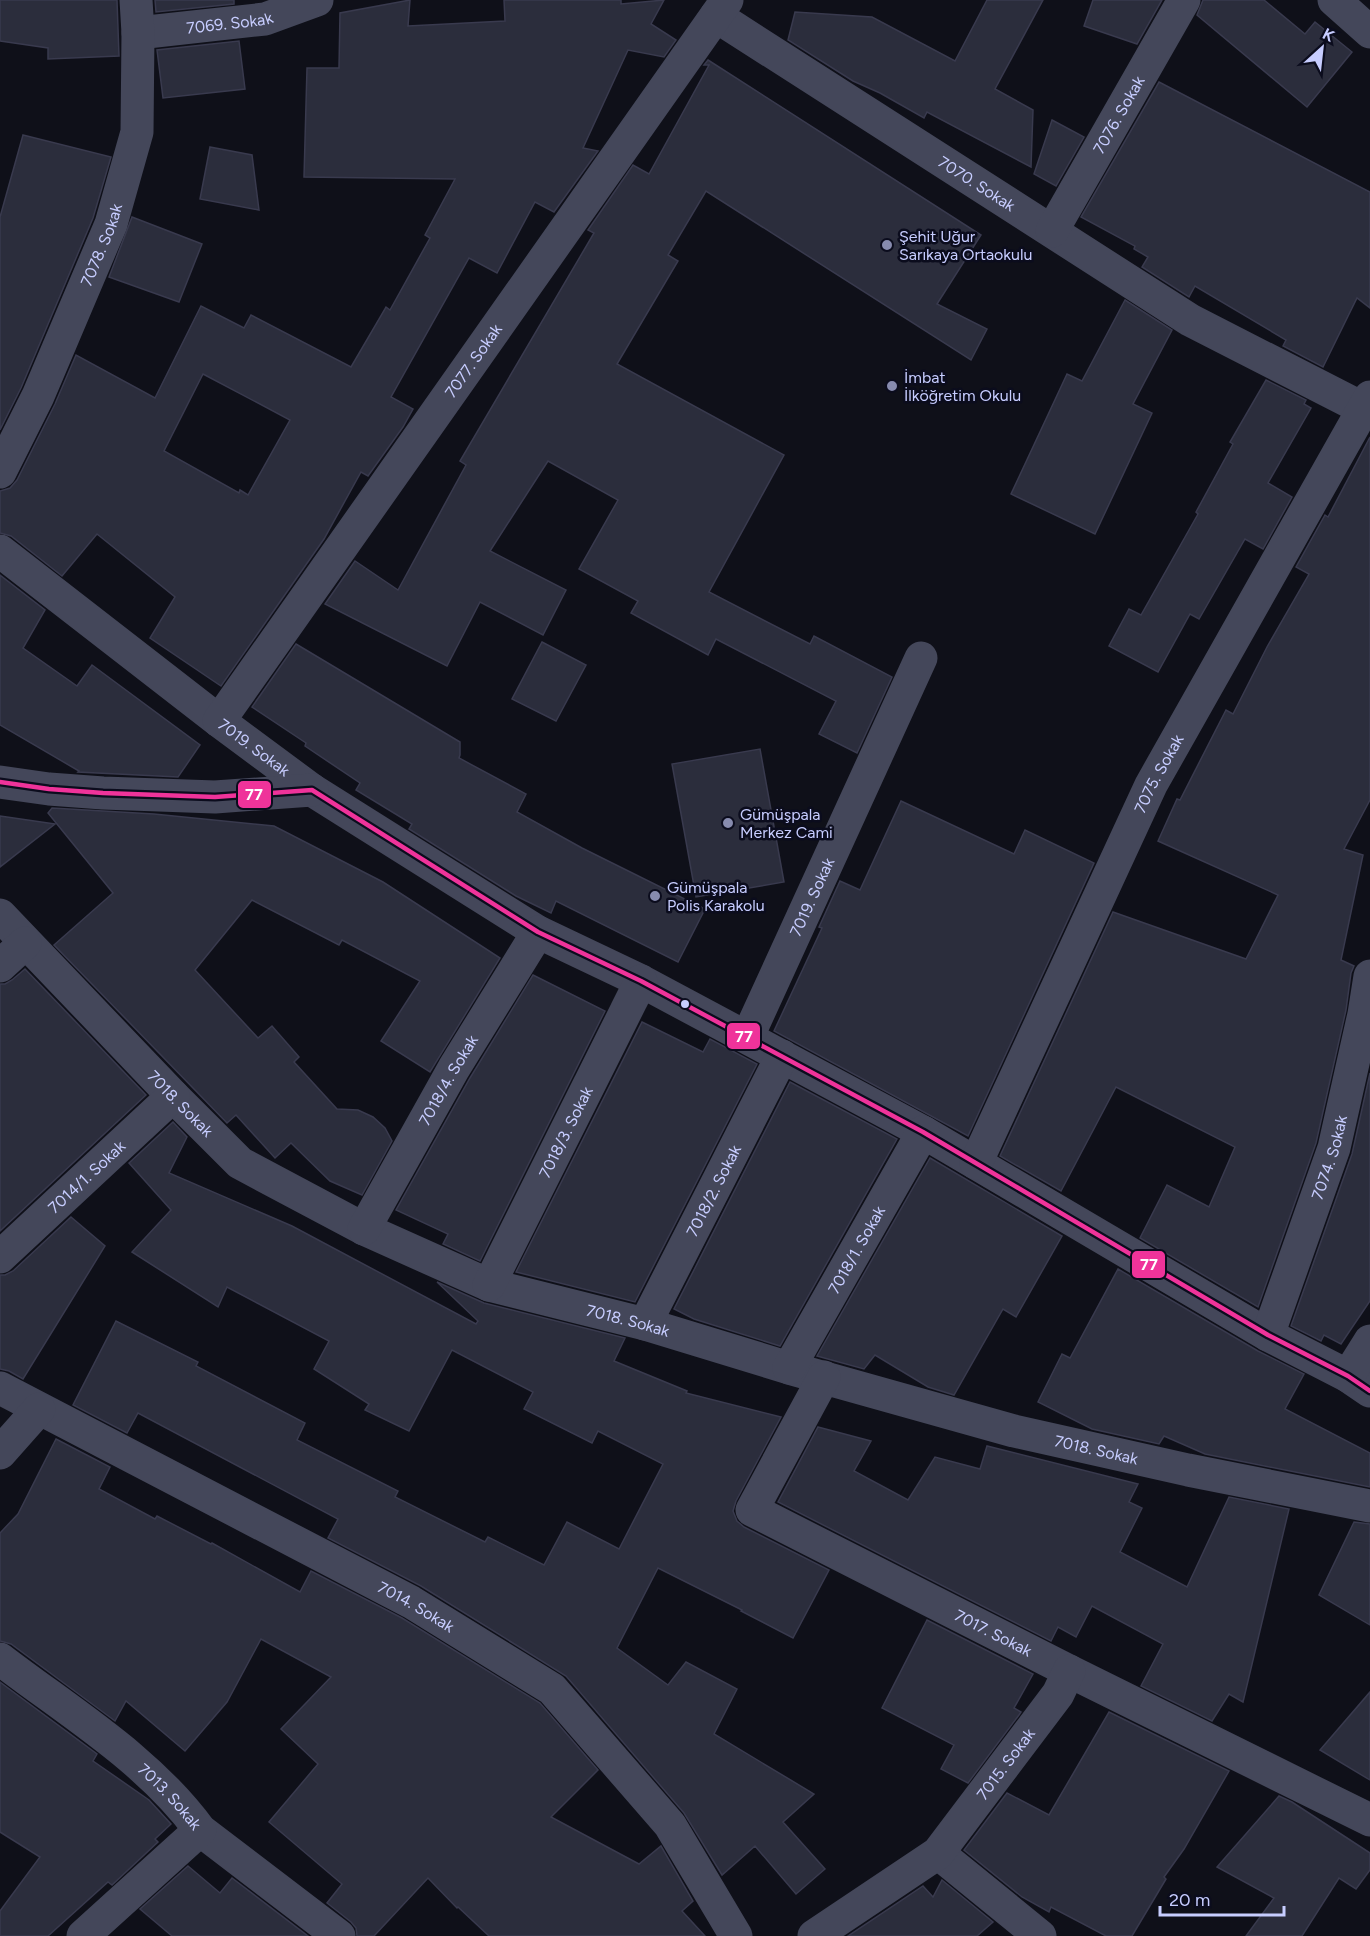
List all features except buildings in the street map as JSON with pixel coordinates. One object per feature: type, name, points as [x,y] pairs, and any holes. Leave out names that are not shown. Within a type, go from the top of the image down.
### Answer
[{"type":"street","name":"7078. Sokak","points":[[0,472],[38,396],[111,224],[137,132],[136,0]]},
{"type":"street","name":"7069. Sokak","points":[[138,33],[265,19],[317,0]]},
{"type":"street","name":"7076. Sokak","points":[[1052,231],[1184,0]]},
{"type":"street","points":[[1334,0],[1370,32]]},
{"type":"street","name":"7070. Sokak","points":[[722,8],[1052,231],[1190,320],[1368,406]]},
{"type":"street","name":"7077. Sokak","points":[[219,721],[722,8]]},
{"type":"street","name":"7075. Sokak","points":[[976,1163],[1151,785],[1368,406]]},
{"type":"street","name":"7019. Sokak","points":[[0,551],[219,721],[312,789],[537,932],[641,981],[748,1036],[976,1163],[1268,1335],[1359,1383]]},
{"type":"street","name":"7019. Sokak","points":[[748,1036],[921,658]]},
{"type":"street","points":[[0,782],[103,793],[216,797],[312,789]]},
{"type":"street","name":"7018. Sokak","points":[[0,915],[240,1163],[364,1229],[489,1285],[645,1324],[789,1368],[1014,1431],[1188,1470],[1370,1506]]},
{"type":"street","name":"7018/4. Sokak","points":[[364,1229],[454,1068],[537,932]]},
{"type":"street","points":[[0,966],[26,943]]},
{"type":"street","name":"7074. Sokak","points":[[1268,1335],[1334,1148],[1364,1014],[1370,976]]},
{"type":"street","name":"7018/3. Sokak","points":[[489,1285],[641,981]]},
{"type":"street","name":"7018/2. Sokak","points":[[645,1324],[782,1056]]},
{"type":"street","name":"7014/1. Sokak","points":[[0,1257],[173,1096]]},
{"type":"street","name":"7018/1. Sokak","points":[[789,1368],[922,1132]]},
{"type":"street","points":[[1359,1383],[1370,1341]]},
{"type":"street","name":"7017. Sokak","points":[[824,1377],[752,1510],[1370,1820]]},
{"type":"street","name":"7014. Sokak","points":[[0,1388],[411,1602],[552,1689],[670,1825],[736,1936]]},
{"type":"street","points":[[0,1453],[39,1409]]},
{"type":"street","name":"7013. Sokak","points":[[0,1660],[133,1758],[185,1810],[200,1830],[339,1936]]},
{"type":"street","name":"7015. Sokak","points":[[814,1936],[938,1853],[1058,1694],[1069,1671]]},
{"type":"street","points":[[83,1936],[200,1830]]},
{"type":"street","points":[[938,1853],[1040,1936]]},
{"type":"transit line","name":"77","points":[[0,782],[103,793],[215,797],[312,790],[538,932],[641,981],[923,1132],[1268,1335],[1348,1376],[1370,1391]]},
{"type":"place","name":"Şehit Uğur Sarıkaya Ortaokulu","points":[[887,245]]},
{"type":"place","name":"İmbat İlköğretim Okulu","points":[[892,386]]},
{"type":"place","name":"Gümüşpala Merkez Cami","points":[[728,823]]},
{"type":"place","name":"Gümüşpala Polis Karakolu","points":[[655,896]]}]
